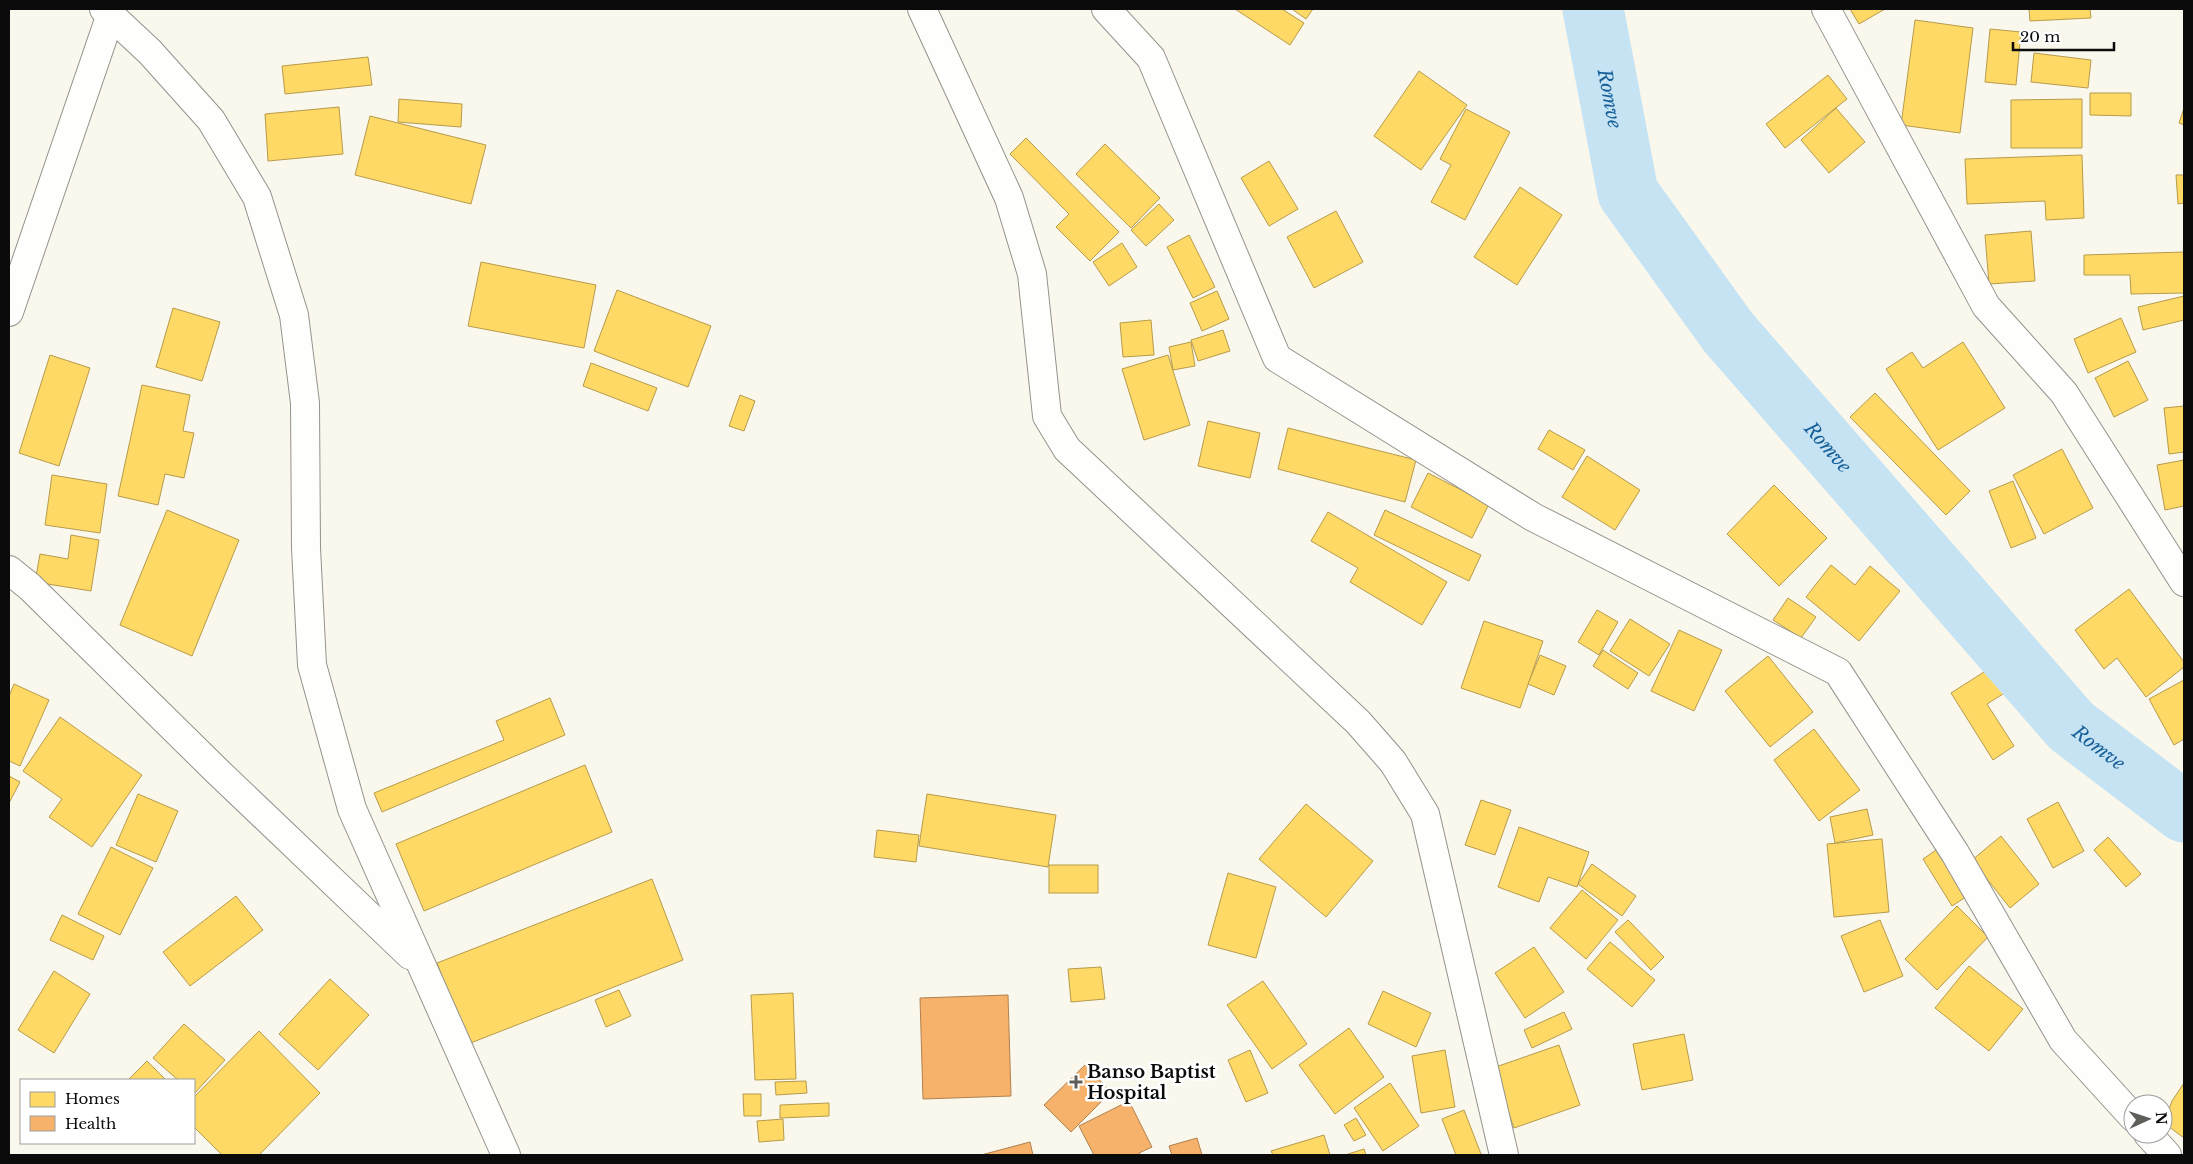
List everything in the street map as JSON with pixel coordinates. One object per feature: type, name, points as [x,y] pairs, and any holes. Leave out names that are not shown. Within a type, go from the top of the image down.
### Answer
[{"type":"street","points":[[922,9],[1009,198],[1032,274],[1047,416],[1067,450],[1358,722],[1393,762],[1425,814],[1504,1155]]},
{"type":"street","points":[[1106,9],[1151,58],[1277,358],[1533,517],[1838,672],[1955,853],[2063,1040],[2123,1106]]},
{"type":"street","points":[[1826,9],[1986,306],[2064,393],[2184,582]]},
{"type":"street","points":[[9,312],[107,12],[150,52],[211,120],[257,197],[294,315],[305,404],[306,548],[312,665],[352,809],[419,964],[506,1155]]},
{"type":"street","points":[[9,570],[30,587],[217,771],[419,964]]},
{"type":"street","points":[[2157,1144],[2167,1155]]},
{"type":"building: Homes","points":[[1235,9],[1282,9],[1304,23],[1290,45]]},
{"type":"building: Homes","points":[[1292,9],[1313,9],[1306,19]]},
{"type":"building: Homes","points":[[1850,9],[1885,9],[1859,24]]},
{"type":"building: Homes","points":[[2029,9],[2090,9],[2091,18],[2030,21]]},
{"type":"building: Homes","points":[[1915,20],[1973,28],[1960,133],[1901,125]]},
{"type":"building: Homes","points":[[1990,29],[2021,32],[2016,85],[1985,82]]},
{"type":"building: Homes","points":[[2034,53],[2091,60],[2088,88],[2031,82]]},
{"type":"building: Homes","points":[[368,57],[372,85],[285,94],[282,66]]},
{"type":"building: Homes","points":[[1419,71],[1467,105],[1421,170],[1374,136]]},
{"type":"building: Homes","points":[[1828,75],[1847,99],[1785,148],[1766,124]]},
{"type":"building: Homes","points":[[2090,93],[2131,93],[2131,116],[2090,115]]},
{"type":"building: Homes","points":[[399,99],[462,104],[461,127],[398,122]]},
{"type":"building: Homes","points":[[2082,99],[2082,148],[2011,148],[2011,100]]},
{"type":"building: Homes","points":[[339,107],[343,154],[268,161],[265,114]]},
{"type":"building: Homes","points":[[1836,108],[1865,142],[1829,173],[1801,140]]},
{"type":"building: Homes","points":[[2184,108],[2184,125],[2179,123]]},
{"type":"building: Homes","points":[[1466,109],[1510,132],[1465,220],[1431,202],[1451,165],[1440,159]]},
{"type":"building: Homes","points":[[370,116],[486,145],[471,204],[355,175]]},
{"type":"building: Homes","points":[[1026,138],[1119,232],[1090,261],[1056,227],[1069,214],[1010,154]]},
{"type":"building: Homes","points":[[1105,144],[1160,198],[1131,228],[1076,174]]},
{"type":"building: Homes","points":[[2082,155],[2084,218],[2046,220],[2045,201],[1967,204],[1965,159]]},
{"type":"building: Homes","points":[[1269,161],[1298,209],[1269,226],[1241,178]]},
{"type":"building: Homes","points":[[2176,175],[2184,175],[2184,203],[2178,204]]},
{"type":"building: Homes","points":[[1520,187],[1562,215],[1517,285],[1474,257]]},
{"type":"building: Homes","points":[[1159,204],[1174,220],[1146,246],[1131,230]]},
{"type":"building: Homes","points":[[1336,211],[1363,262],[1314,288],[1287,237]]},
{"type":"building: Homes","points":[[2031,231],[2035,281],[1989,284],[1985,235]]},
{"type":"building: Homes","points":[[1189,235],[1215,287],[1193,298],[1167,247]]},
{"type":"building: Homes","points":[[1122,243],[1137,267],[1109,286],[1093,262]]},
{"type":"building: Homes","points":[[2184,252],[2184,293],[2131,294],[2130,275],[2084,275],[2084,255]]},
{"type":"building: Homes","points":[[481,262],[596,285],[584,348],[468,326]]},
{"type":"building: Homes","points":[[617,290],[711,326],[688,387],[594,351]]},
{"type":"building: Homes","points":[[1217,291],[1229,319],[1202,331],[1190,303]]},
{"type":"building: Homes","points":[[2184,296],[2184,320],[2143,330],[2138,307]]},
{"type":"building: Homes","points":[[173,308],[220,322],[202,381],[156,367]]},
{"type":"building: Homes","points":[[2121,318],[2136,352],[2088,373],[2074,339]]},
{"type":"building: Homes","points":[[1151,320],[1154,355],[1123,357],[1120,323]]},
{"type":"building: Homes","points":[[1223,330],[1230,351],[1198,361],[1191,340]]},
{"type":"building: Homes","points":[[1191,342],[1195,366],[1173,370],[1169,347]]},
{"type":"building: Homes","points":[[1963,342],[2005,408],[1938,450],[1886,369],[1912,352],[1923,368]]},
{"type":"building: Homes","points":[[50,355],[90,368],[59,466],[19,453]]},
{"type":"building: Homes","points":[[1168,355],[1190,425],[1144,440],[1122,369]]},
{"type":"building: Homes","points":[[2128,361],[2148,400],[2114,417],[2095,378]]},
{"type":"building: Homes","points":[[591,363],[657,388],[648,411],[583,386]]},
{"type":"building: Homes","points":[[142,385],[190,395],[183,431],[194,433],[184,478],[165,474],[158,505],[118,496]]},
{"type":"building: Homes","points":[[1875,393],[1970,491],[1946,515],[1850,417]]},
{"type":"building: Homes","points":[[740,395],[755,401],[744,431],[729,426]]},
{"type":"building: Homes","points":[[2184,406],[2184,452],[2169,454],[2164,408]]},
{"type":"building: Homes","points":[[1208,421],[1260,433],[1250,478],[1198,466]]},
{"type":"building: Homes","points":[[1288,428],[1416,460],[1405,502],[1278,469]]},
{"type":"building: Homes","points":[[1549,430],[1585,450],[1573,470],[1538,449]]},
{"type":"building: Homes","points":[[2062,449],[2093,508],[2044,534],[2013,475]]},
{"type":"building: Homes","points":[[1587,456],[1640,490],[1615,530],[1562,497]]},
{"type":"building: Homes","points":[[2184,460],[2184,506],[2165,510],[2157,465]]},
{"type":"building: Homes","points":[[1428,473],[1489,504],[1472,538],[1411,507]]},
{"type":"building: Homes","points":[[52,475],[107,484],[100,533],[45,525]]},
{"type":"building: Homes","points":[[2013,481],[2036,538],[2011,548],[1989,491]]},
{"type":"building: Homes","points":[[1774,485],[1827,538],[1779,586],[1727,534]]},
{"type":"building: Homes","points":[[167,510],[239,540],[192,656],[120,625]]},
{"type":"building: Homes","points":[[1385,510],[1481,555],[1469,581],[1374,535]]},
{"type":"building: Homes","points":[[1328,512],[1447,582],[1422,625],[1350,582],[1358,568],[1311,541]]},
{"type":"building: Homes","points":[[71,535],[99,540],[91,591],[35,582],[40,554],[68,559]]},
{"type":"building: Homes","points":[[1831,565],[1855,585],[1870,566],[1900,591],[1859,641],[1806,597]]},
{"type":"building: Homes","points":[[2129,589],[2184,662],[2184,667],[2146,697],[2117,658],[2104,669],[2075,630]]},
{"type":"building: Homes","points":[[1788,598],[1816,617],[1801,638],[1773,620]]},
{"type":"building: Homes","points":[[1597,610],[1618,622],[1599,655],[1578,642]]},
{"type":"building: Homes","points":[[1630,619],[1670,644],[1649,676],[1610,651]]},
{"type":"building: Homes","points":[[1484,621],[1543,641],[1520,708],[1461,688]]},
{"type":"building: Homes","points":[[1679,630],[1722,650],[1694,711],[1651,691]]},
{"type":"building: Homes","points":[[1603,650],[1638,673],[1628,689],[1593,666]]},
{"type":"building: Homes","points":[[1540,655],[1566,666],[1554,695],[1528,684]]},
{"type":"building: Homes","points":[[1768,656],[1813,712],[1770,747],[1725,691]]},
{"type":"building: Homes","points":[[1995,665],[2011,689],[1987,704],[2014,746],[1993,760],[1951,693]]},
{"type":"building: Homes","points":[[2184,680],[2184,739],[2174,745],[2149,699]]},
{"type":"building: Homes","points":[[14,684],[49,700],[20,766],[9,761],[9,696]]},
{"type":"building: Homes","points":[[550,698],[565,735],[382,812],[374,793],[504,740],[496,721]]},
{"type":"building: Homes","points":[[60,717],[142,775],[92,847],[49,817],[62,799],[23,771]]},
{"type":"building: Homes","points":[[1814,729],[1860,790],[1819,821],[1774,760]]},
{"type":"building: Homes","points":[[585,765],[612,832],[424,911],[396,844]]},
{"type":"building: Homes","points":[[9,776],[20,782],[9,803]]},
{"type":"building: Homes","points":[[138,794],[178,811],[156,862],[116,845]]},
{"type":"building: Homes","points":[[927,794],[1056,815],[1048,867],[919,846]]},
{"type":"building: Homes","points":[[1481,800],[1511,810],[1495,855],[1465,845]]},
{"type":"building: Homes","points":[[2058,802],[2084,851],[2053,868],[2027,819]]},
{"type":"building: Homes","points":[[1306,804],[1373,861],[1326,917],[1259,859]]},
{"type":"building: Homes","points":[[1867,809],[1873,835],[1835,843],[1830,817]]},
{"type":"building: Homes","points":[[1519,827],[1589,852],[1577,887],[1548,877],[1539,902],[1498,887]]},
{"type":"building: Homes","points":[[877,830],[919,835],[916,862],[874,857]]},
{"type":"building: Homes","points":[[2001,836],[2039,884],[2010,908],[1972,860]]},
{"type":"building: Homes","points":[[2108,837],[2141,874],[2126,887],[2094,850]]},
{"type":"building: Homes","points":[[1882,839],[1889,912],[1834,917],[1827,844]]},
{"type":"building: Homes","points":[[111,847],[153,868],[120,935],[78,914]]},
{"type":"building: Homes","points":[[1939,848],[1969,895],[1952,906],[1923,859]]},
{"type":"building: Homes","points":[[1592,864],[1636,896],[1622,916],[1578,884]]},
{"type":"building: Homes","points":[[1049,865],[1098,865],[1098,893],[1049,893]]},
{"type":"building: Homes","points":[[1228,873],[1276,887],[1256,958],[1208,945]]},
{"type":"building: Homes","points":[[652,879],[683,960],[468,1044],[437,963]]},
{"type":"building: Homes","points":[[1582,890],[1618,920],[1586,959],[1550,928]]},
{"type":"building: Homes","points":[[236,896],[263,930],[190,986],[163,952]]},
{"type":"building: Homes","points":[[1957,906],[1988,937],[1937,990],[1905,959]]},
{"type":"building: Homes","points":[[62,915],[104,936],[93,960],[50,940]]},
{"type":"building: Homes","points":[[1628,920],[1664,957],[1651,970],[1615,932]]},
{"type":"building: Homes","points":[[1880,920],[1903,976],[1864,992],[1841,936]]},
{"type":"building: Homes","points":[[1610,942],[1655,980],[1632,1007],[1587,969]]},
{"type":"building: Homes","points":[[1534,947],[1564,992],[1525,1018],[1495,973]]},
{"type":"building: Homes","points":[[1969,966],[2023,1009],[1989,1051],[1935,1008]]},
{"type":"building: Homes","points":[[1101,967],[1105,999],[1071,1002],[1068,969]]},
{"type":"building: Homes","points":[[54,971],[90,994],[54,1053],[18,1030]]},
{"type":"building: Homes","points":[[330,979],[369,1015],[318,1070],[279,1034]]},
{"type":"building: Homes","points":[[1263,981],[1307,1044],[1272,1069],[1227,1005]]},
{"type":"building: Homes","points":[[619,990],[631,1016],[606,1027],[595,1000]]},
{"type":"building: Homes","points":[[1383,991],[1431,1013],[1416,1047],[1368,1024]]},
{"type":"building: Homes","points":[[793,993],[796,1079],[755,1080],[751,995]]},
{"type":"building: Homes","points":[[1564,1012],[1572,1029],[1532,1048],[1524,1030]]},
{"type":"building: Homes","points":[[184,1024],[225,1060],[195,1093],[195,1079],[177,1079],[153,1058]]},
{"type":"building: Homes","points":[[1349,1028],[1384,1077],[1335,1114],[1299,1065]]},
{"type":"building: Homes","points":[[259,1031],[320,1093],[259,1155],[222,1155],[195,1128],[195,1096]]},
{"type":"building: Homes","points":[[1684,1034],[1693,1080],[1642,1090],[1633,1044]]},
{"type":"building: Homes","points":[[1559,1045],[1580,1105],[1514,1128],[1493,1068]]},
{"type":"building: Homes","points":[[1250,1050],[1268,1093],[1246,1102],[1228,1060]]},
{"type":"building: Homes","points":[[1445,1050],[1455,1107],[1421,1113],[1412,1056]]},
{"type":"building: Homes","points":[[147,1061],[165,1079],[129,1079]]},
{"type":"building: Homes","points":[[806,1081],[807,1093],[776,1095],[775,1082]]},
{"type":"building: Homes","points":[[1390,1083],[1419,1126],[1383,1151],[1354,1108]]},
{"type":"building: Homes","points":[[2184,1083],[2184,1138],[2173,1130],[2173,1100]]},
{"type":"building: Homes","points":[[743,1094],[761,1094],[761,1116],[744,1116]]},
{"type":"building: Homes","points":[[829,1103],[829,1116],[780,1118],[780,1105]]},
{"type":"building: Homes","points":[[1464,1110],[1481,1154],[1456,1155],[1442,1119]]},
{"type":"building: Homes","points":[[1356,1118],[1366,1135],[1354,1141],[1344,1125]]},
{"type":"building: Homes","points":[[783,1119],[784,1140],[759,1142],[757,1121]]},
{"type":"building: Homes","points":[[1324,1135],[1330,1155],[1273,1155],[1271,1151]]},
{"type":"building: Homes","points":[[1364,1149],[1366,1155],[1345,1155]]},
{"type":"building: Health","points":[[1008,995],[1011,1096],[923,1099],[920,998]]},
{"type":"building: Health","points":[[1085,1065],[1111,1092],[1071,1132],[1044,1105]]},
{"type":"building: Health","points":[[1129,1101],[1152,1147],[1139,1153],[1140,1155],[1094,1155],[1079,1126]]},
{"type":"building: Health","points":[[1197,1138],[1202,1155],[1172,1155],[1169,1146]]},
{"type":"building: Health","points":[[1030,1142],[1033,1155],[981,1155]]},
{"type":"waterway","name":"Romve","points":[[1593,9],[1628,193],[1728,332],[2071,726],[2184,812]]},
{"type":"place","name":"Banso Baptist Hospital","points":[[1076,1082]]}]
